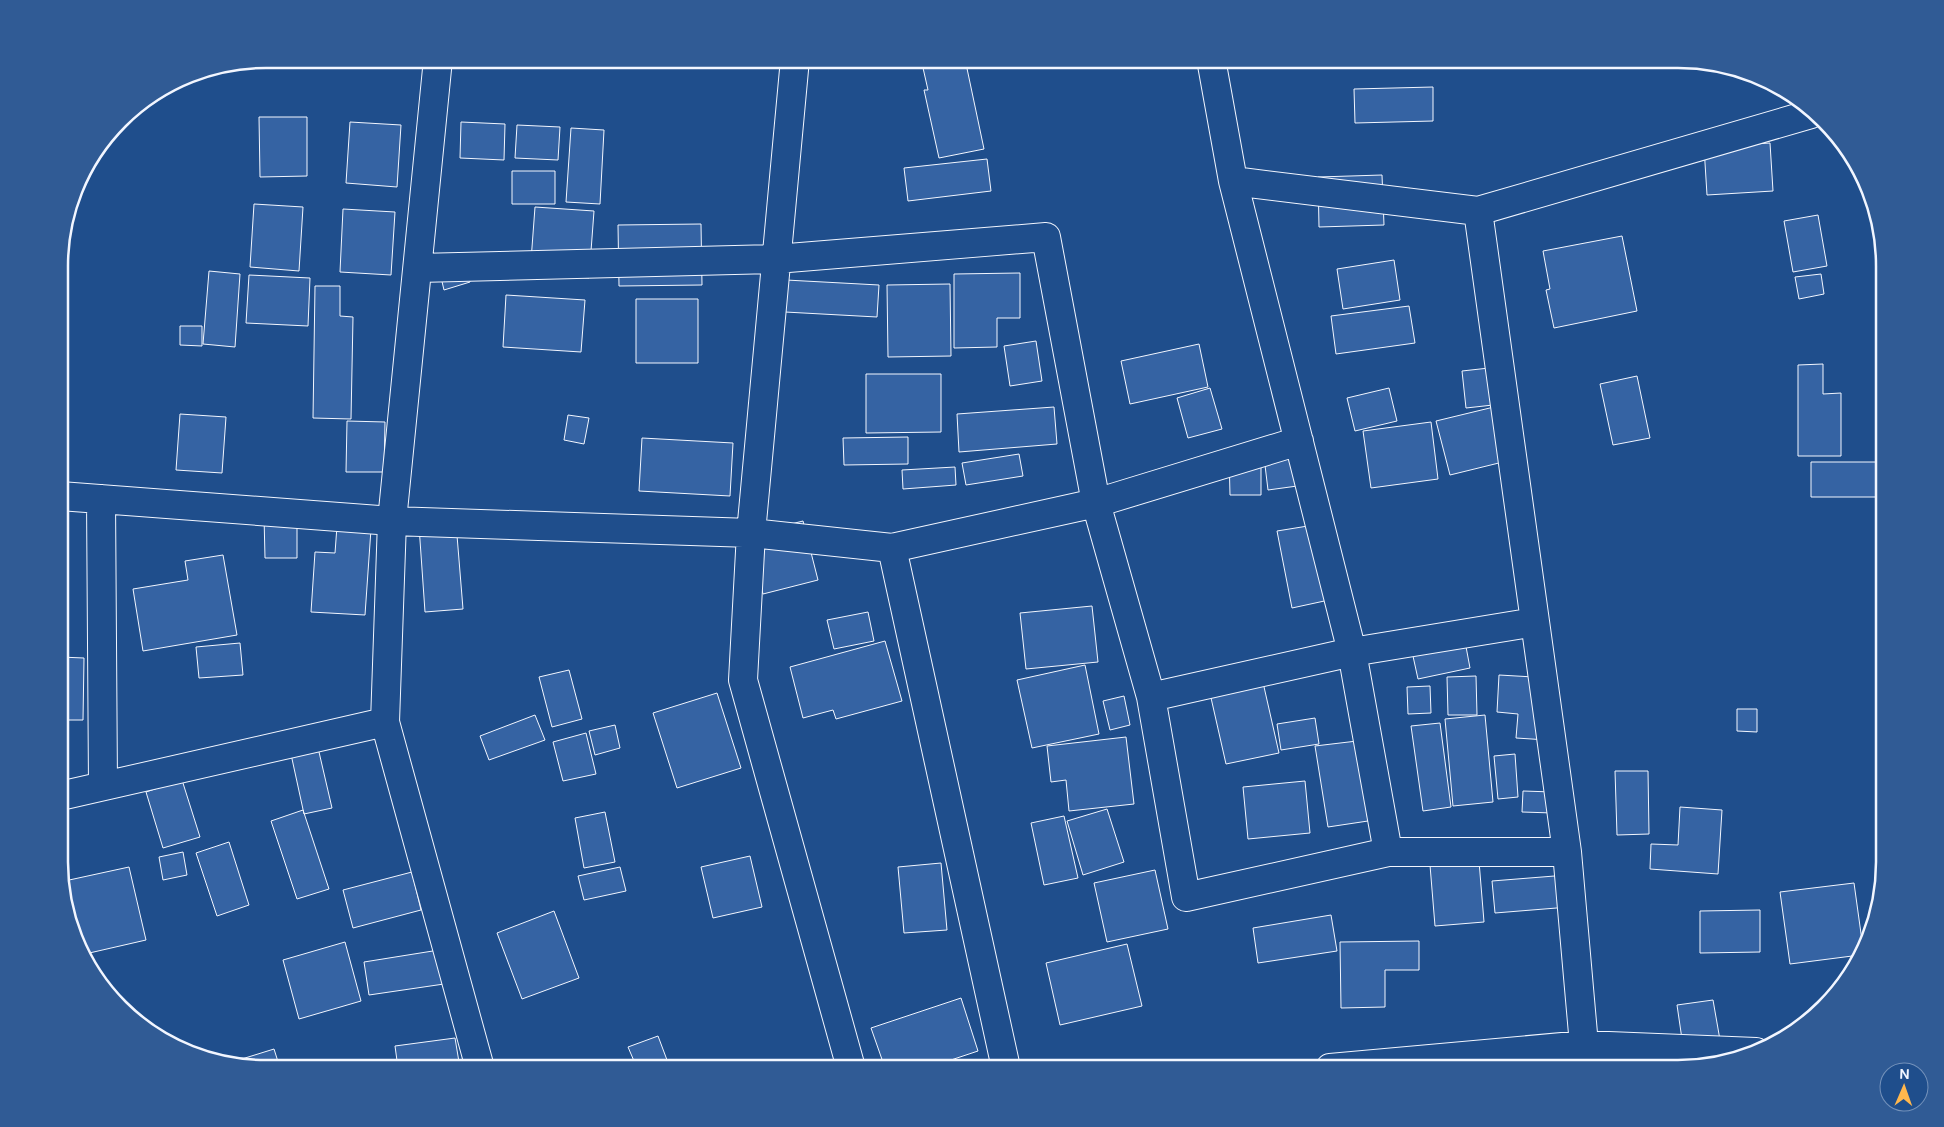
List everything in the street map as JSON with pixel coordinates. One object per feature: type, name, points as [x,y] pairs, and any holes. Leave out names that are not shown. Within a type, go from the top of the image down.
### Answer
[{"type":"street","points":[[437,68],[392,521],[385,722],[478,1060]]},
{"type":"street","points":[[794,68],[751,533],[743,680],[849,1060]]},
{"type":"street","points":[[1213,68],[1233,181],[1352,652],[1388,852]]},
{"type":"street","points":[[1233,181],[1478,211],[1807,115]]},
{"type":"street","points":[[1478,211],[1567,852],[1584,1045]]},
{"type":"street","points":[[418,268],[776,259],[1046,237],[1096,503],[1151,697],[1186,897],[1388,852],[1567,852]]},
{"type":"street","points":[[67,497],[392,521],[751,533],[892,548],[1096,503],[1299,441]]},
{"type":"street","points":[[101,499],[103,786]]},
{"type":"street","points":[[892,548],[1004,1060]]},
{"type":"street","points":[[1151,697],[1352,652],[1535,622]]},
{"type":"street","points":[[67,794],[385,722]]},
{"type":"street","points":[[1418,1060],[1584,1045],[1735,1051]]},
{"type":"building","points":[[923,68],[967,68],[984,149],[939,158],[924,90],[928,90]]},
{"type":"building","points":[[1433,87],[1433,121],[1355,123],[1354,89]]},
{"type":"building","points":[[259,117],[307,117],[307,176],[260,177]]},
{"type":"building","points":[[350,122],[401,125],[397,187],[346,183]]},
{"type":"building","points":[[461,122],[505,124],[504,160],[460,158]]},
{"type":"building","points":[[517,125],[560,127],[558,160],[515,158]]},
{"type":"building","points":[[571,128],[604,130],[600,204],[566,202]]},
{"type":"building","points":[[1770,143],[1773,191],[1707,195],[1704,147]]},
{"type":"building","points":[[987,159],[991,191],[908,201],[904,168]]},
{"type":"building","points":[[512,171],[555,171],[555,204],[512,204]]},
{"type":"building","points":[[1382,175],[1384,225],[1319,227],[1318,177]]},
{"type":"building","points":[[254,204],[303,207],[299,271],[250,267]]},
{"type":"building","points":[[535,207],[594,211],[589,278],[530,274]]},
{"type":"building","points":[[343,209],[395,212],[391,275],[340,272]]},
{"type":"building","points":[[1818,215],[1827,266],[1793,272],[1784,221]]},
{"type":"building","points":[[701,224],[702,285],[619,286],[618,225]]},
{"type":"building","points":[[1622,236],[1637,311],[1554,328],[1546,290],[1550,289],[1543,251]]},
{"type":"building","points":[[1394,260],[1400,300],[1343,309],[1337,269]]},
{"type":"building","points":[[465,262],[470,282],[444,290],[439,269]]},
{"type":"building","points":[[209,271],[240,274],[235,347],[203,344]]},
{"type":"building","points":[[1020,273],[1020,318],[997,318],[997,347],[954,348],[954,274]]},
{"type":"building","points":[[1821,274],[1824,294],[1799,299],[1795,277]]},
{"type":"building","points":[[249,275],[310,278],[308,326],[246,323]]},
{"type":"building","points":[[786,280],[879,285],[877,317],[785,312]]},
{"type":"building","points":[[950,284],[951,356],[888,357],[887,285]]},
{"type":"building","points":[[315,286],[340,286],[340,316],[353,317],[351,419],[313,418]]},
{"type":"building","points":[[506,295],[585,300],[581,352],[503,347]]},
{"type":"building","points":[[636,299],[698,299],[698,363],[636,363]]},
{"type":"building","points":[[1409,306],[1415,343],[1336,354],[1331,316]]},
{"type":"building","points":[[180,326],[202,326],[202,346],[180,345]]},
{"type":"building","points":[[1036,341],[1042,381],[1010,386],[1004,346]]},
{"type":"building","points":[[1199,344],[1208,387],[1130,404],[1121,361]]},
{"type":"building","points":[[1823,364],[1823,394],[1841,393],[1841,456],[1798,456],[1798,365]]},
{"type":"building","points":[[1489,368],[1493,405],[1466,408],[1462,371]]},
{"type":"building","points":[[866,374],[941,374],[941,432],[866,433]]},
{"type":"building","points":[[1637,376],[1650,438],[1613,445],[1600,384]]},
{"type":"building","points":[[1210,388],[1222,429],[1188,438],[1177,398]]},
{"type":"building","points":[[1389,388],[1397,421],[1355,431],[1347,398]]},
{"type":"building","points":[[1498,406],[1511,460],[1450,475],[1436,421]]},
{"type":"building","points":[[1054,407],[1057,444],[959,452],[957,414]]},
{"type":"building","points":[[180,414],[226,417],[222,473],[176,470]]},
{"type":"building","points":[[568,415],[589,418],[584,444],[564,440]]},
{"type":"building","points":[[347,421],[385,422],[384,472],[346,472]]},
{"type":"building","points":[[1431,422],[1438,479],[1371,488],[1363,431]]},
{"type":"building","points":[[908,437],[908,464],[844,465],[843,438]]},
{"type":"building","points":[[642,438],[733,443],[730,496],[639,491]]},
{"type":"building","points":[[1307,451],[1312,484],[1268,490],[1264,457]]},
{"type":"building","points":[[1019,454],[1023,476],[966,485],[962,463]]},
{"type":"building","points":[[1229,455],[1261,456],[1261,495],[1230,495]]},
{"type":"building","points":[[1811,462],[1876,462],[1876,497],[1811,497]]},
{"type":"building","points":[[955,467],[956,485],[903,489],[902,470]]},
{"type":"building","points":[[264,516],[297,516],[297,558],[265,558]]},
{"type":"building","points":[[803,521],[818,580],[763,594],[747,535]]},
{"type":"building","points":[[456,523],[463,609],[425,612],[419,526]]},
{"type":"building","points":[[1314,525],[1329,600],[1292,608],[1277,531]]},
{"type":"building","points":[[337,526],[371,529],[365,615],[311,612],[315,552],[335,553]]},
{"type":"building","points":[[223,555],[237,635],[143,651],[133,589],[188,580],[185,561]]},
{"type":"building","points":[[1092,606],[1098,662],[1026,669],[1020,613]]},
{"type":"building","points":[[868,612],[874,641],[834,649],[827,620]]},
{"type":"building","points":[[1464,636],[1470,668],[1418,679],[1411,647]]},
{"type":"building","points":[[885,641],[902,701],[836,719],[833,710],[803,718],[790,667]]},
{"type":"building","points":[[240,643],[243,675],[199,678],[196,647]]},
{"type":"building","points":[[67,657],[84,658],[83,720],[67,720]]},
{"type":"building","points":[[1085,665],[1099,734],[1032,748],[1017,680]]},
{"type":"building","points":[[569,670],[582,719],[552,727],[539,677]]},
{"type":"building","points":[[1499,675],[1551,678],[1547,740],[1516,738],[1518,714],[1497,712]]},
{"type":"building","points":[[1476,676],[1477,715],[1448,715],[1447,677]]},
{"type":"building","points":[[1262,678],[1279,753],[1226,764],[1209,689]]},
{"type":"building","points":[[1430,686],[1431,713],[1408,714],[1407,687]]},
{"type":"building","points":[[717,693],[741,768],[677,788],[653,713]]},
{"type":"building","points":[[1124,696],[1130,725],[1110,730],[1103,701]]},
{"type":"building","points":[[1737,709],[1757,709],[1757,732],[1737,731]]},
{"type":"building","points":[[535,715],[545,740],[489,760],[480,736]]},
{"type":"building","points":[[1485,715],[1493,802],[1453,806],[1445,719]]},
{"type":"building","points":[[1315,718],[1319,744],[1281,750],[1277,724]]},
{"type":"building","points":[[1440,723],[1451,807],[1423,811],[1411,726]]},
{"type":"building","points":[[615,725],[620,748],[595,755],[589,731]]},
{"type":"building","points":[[586,733],[596,774],[563,781],[553,742]]},
{"type":"building","points":[[1126,737],[1134,804],[1069,811],[1066,780],[1051,782],[1047,746]]},
{"type":"building","points":[[316,739],[332,808],[304,814],[289,745]]},
{"type":"building","points":[[1357,741],[1368,821],[1328,827],[1315,746]]},
{"type":"building","points":[[1515,754],[1518,797],[1498,799],[1494,756]]},
{"type":"building","points":[[1615,771],[1648,771],[1649,834],[1617,835]]},
{"type":"building","points":[[182,780],[200,837],[163,848],[146,792]]},
{"type":"building","points":[[1305,781],[1310,833],[1248,839],[1243,787]]},
{"type":"building","points":[[1523,791],[1553,792],[1553,813],[1522,812]]},
{"type":"building","points":[[1680,807],[1722,810],[1718,874],[1650,869],[1651,844],[1678,845]]},
{"type":"building","points":[[1107,809],[1124,862],[1083,875],[1067,821]]},
{"type":"building","points":[[303,810],[329,889],[297,899],[271,821]]},
{"type":"building","points":[[605,812],[615,862],[584,868],[575,818]]},
{"type":"building","points":[[1064,816],[1078,878],[1044,885],[1031,823]]},
{"type":"building","points":[[229,842],[249,905],[217,916],[196,853]]},
{"type":"building","points":[[1478,849],[1484,922],[1435,926],[1429,853]]},
{"type":"building","points":[[183,852],[187,875],[163,880],[159,857]]},
{"type":"building","points":[[750,856],[762,907],[713,918],[701,867]]},
{"type":"building","points":[[941,863],[947,930],[904,933],[898,867]]},
{"type":"building","points":[[129,867],[146,940],[90,953],[74,912],[68,880]]},
{"type":"building","points":[[620,867],[626,891],[584,900],[578,876]]},
{"type":"building","points":[[1155,870],[1168,929],[1107,942],[1094,883]]},
{"type":"building","points":[[412,872],[421,910],[353,928],[343,890]]},
{"type":"building","points":[[1567,875],[1569,907],[1495,913],[1492,881]]},
{"type":"building","points":[[1854,883],[1861,936],[1852,956],[1790,964],[1780,892]]},
{"type":"building","points":[[1760,910],[1760,952],[1700,953],[1700,911]]},
{"type":"building","points":[[554,911],[579,978],[522,999],[497,933]]},
{"type":"building","points":[[1331,915],[1337,951],[1258,963],[1253,928]]},
{"type":"building","points":[[1419,941],[1419,970],[1385,970],[1385,1007],[1341,1008],[1340,942]]},
{"type":"building","points":[[345,942],[361,1001],[299,1019],[283,960]]},
{"type":"building","points":[[1127,944],[1142,1006],[1060,1025],[1046,963]]},
{"type":"building","points":[[439,950],[444,984],[369,995],[364,962]]},
{"type":"building","points":[[961,998],[978,1051],[951,1060],[882,1060],[871,1028]]},
{"type":"building","points":[[1713,1000],[1720,1040],[1683,1046],[1677,1005]]},
{"type":"building","points":[[658,1036],[667,1060],[634,1060],[628,1047]]},
{"type":"building","points":[[455,1038],[459,1060],[397,1060],[395,1046]]},
{"type":"building","points":[[1591,1042],[1592,1060],[1555,1060],[1554,1043]]},
{"type":"building","points":[[274,1049],[277,1060],[266,1060],[244,1058]]}]
